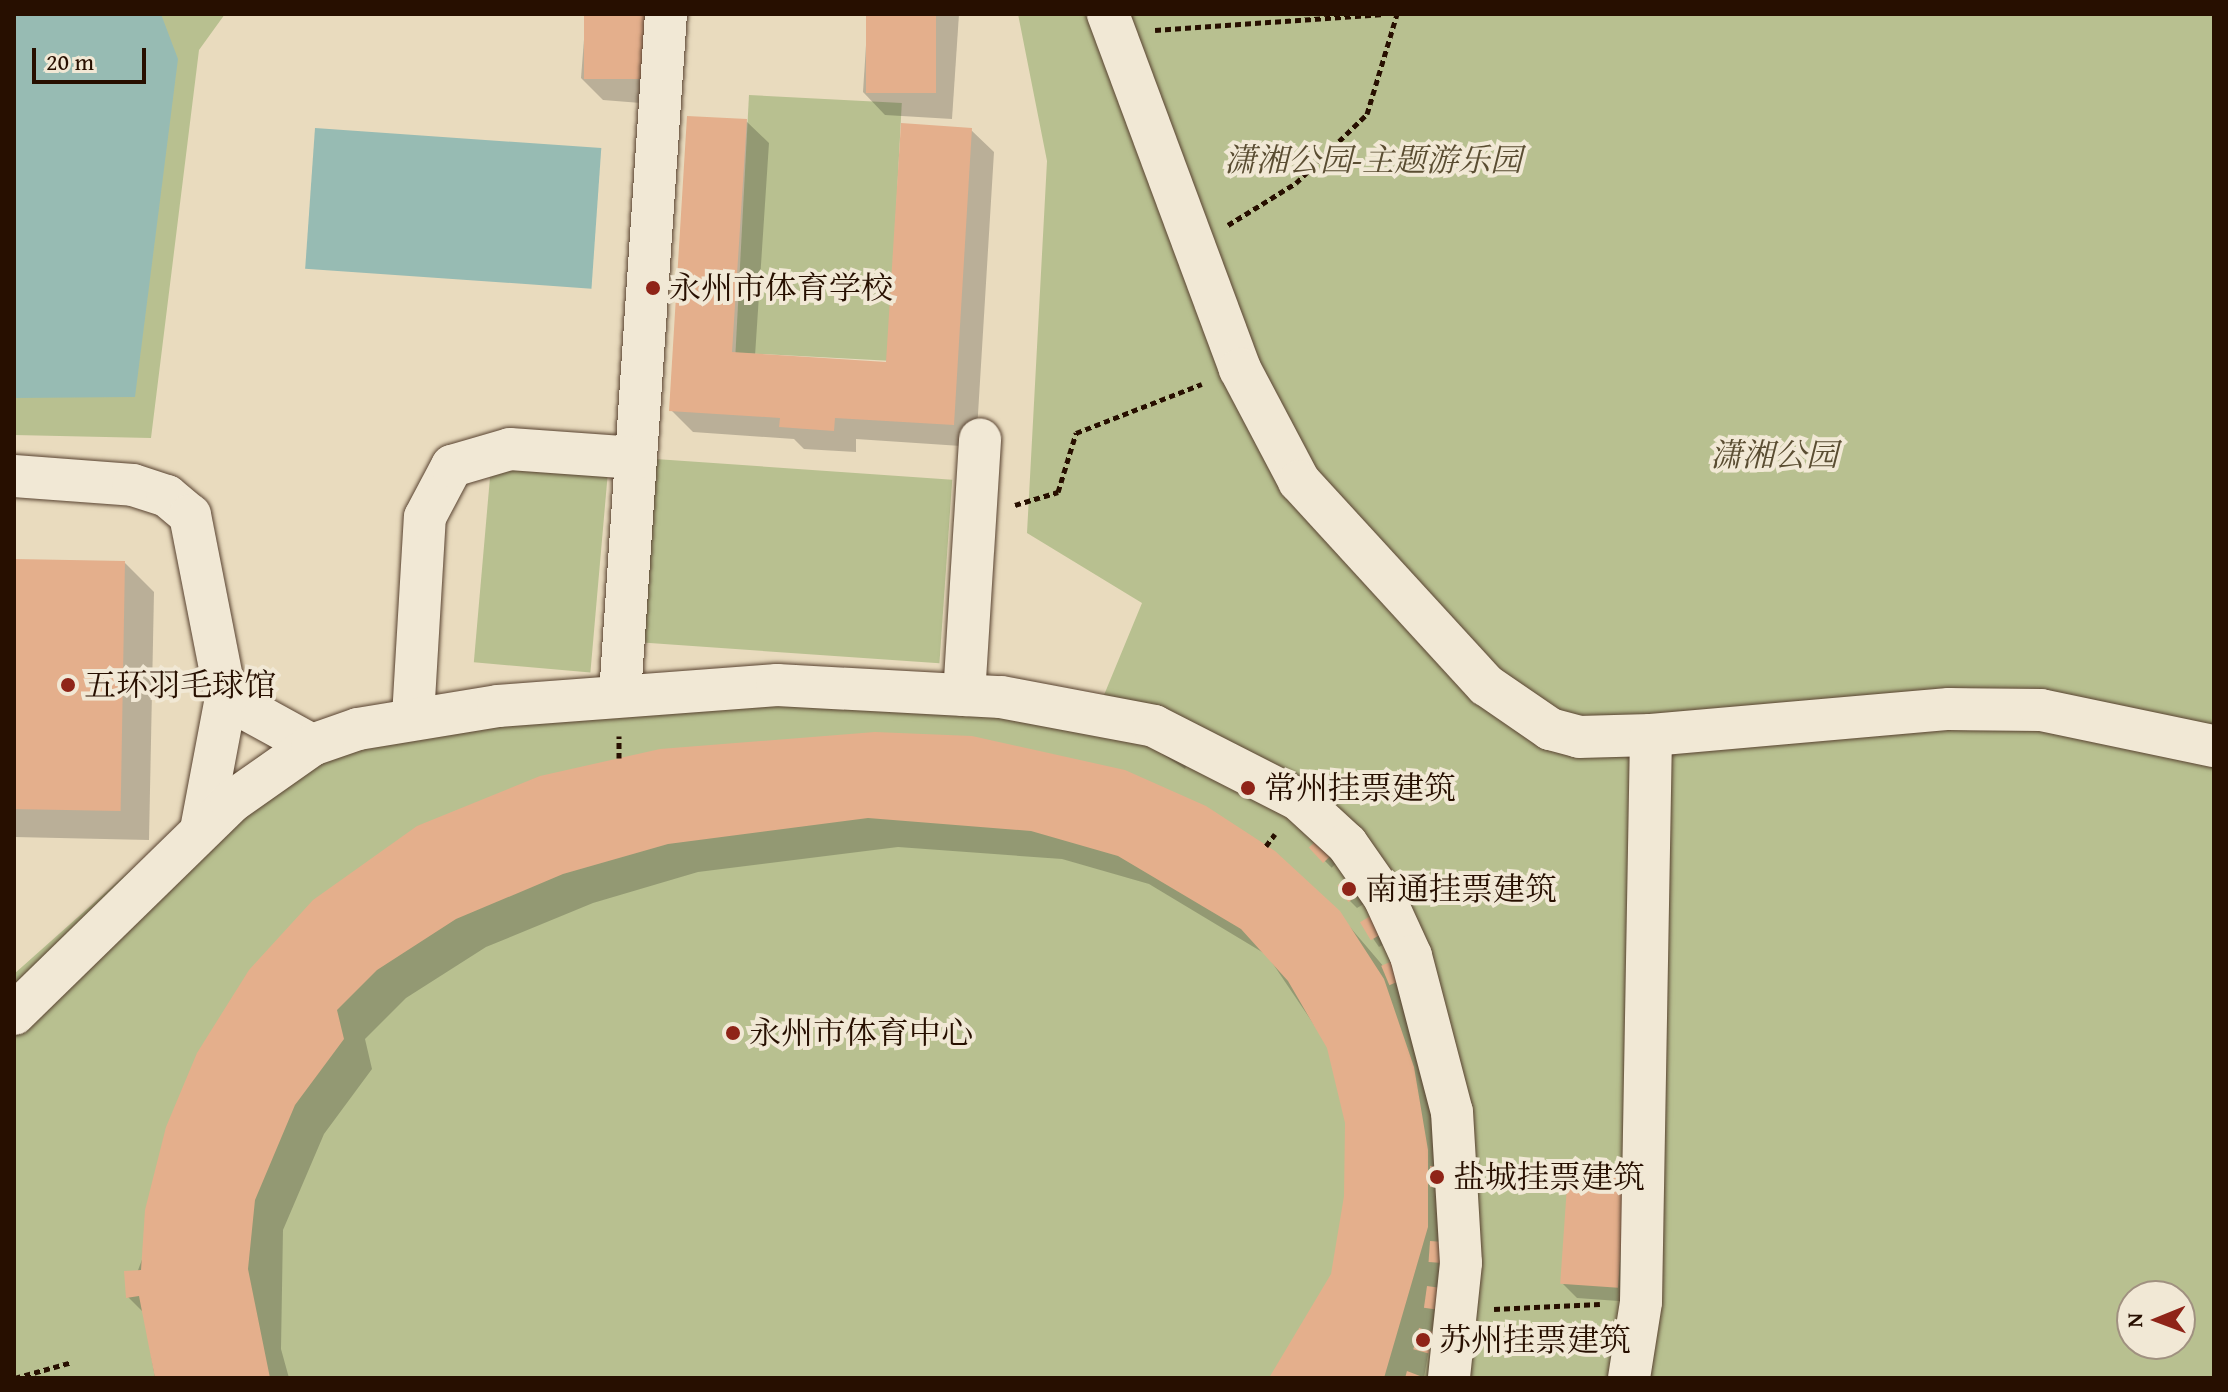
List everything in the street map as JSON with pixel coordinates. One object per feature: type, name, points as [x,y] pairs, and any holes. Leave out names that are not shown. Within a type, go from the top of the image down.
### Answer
[{"type":"street","points":[[620,695],[666,14]]},
{"type":"street","points":[[1111,23],[1240,369],[1299,481],[1486,685],[1565,733],[1651,735],[1949,709],[2041,710],[2214,746]]},
{"type":"street","points":[[964,695],[980,440]]},
{"type":"street","points":[[413,717],[425,517],[452,466],[510,449],[636,458]]},
{"type":"street","points":[[14,476],[133,485],[167,496],[190,515],[226,698],[201,830]]},
{"type":"street","points":[[14,1014],[201,830],[312,745],[413,717],[620,695],[777,685],[964,695],[1086,709],[1154,726],[1288,793],[1347,844],[1384,897],[1434,1024],[1457,1174],[1458,1310],[1449,1378]]},
{"type":"street","points":[[226,698],[312,745]]},
{"type":"street","points":[[1629,1378],[1641,1302],[1651,735]]},
{"type":"path","points":[[1111,23],[1384,14]]},
{"type":"path","points":[[1194,245],[1296,183],[1367,114],[1397,14]]},
{"type":"path","points":[[976,516],[1058,492],[1076,433],[1240,369]]},
{"type":"path","points":[[1458,1310],[1641,1302]]},
{"type":"path","points":[[15,1378],[72,1362]]},
{"type":"green space","points":[[14,14],[225,14],[199,50],[151,438],[14,435]]},
{"type":"green space","points":[[1018,14],[2214,14],[2214,1378],[14,1378],[14,974],[260,755],[396,702],[1025,682],[1104,695],[1142,603],[1027,533],[1047,161]]},
{"type":"green space","points":[[749,95],[902,103],[888,361],[735,353]]},
{"type":"green space","points":[[641,458],[952,480],[939,663],[628,642]]},
{"type":"green space","points":[[491,466],[608,476],[590,672],[474,662]]},
{"type":"water","points":[[14,14],[161,14],[178,59],[135,397],[14,398]]},
{"type":"water","points":[[315,128],[601,148],[591,289],[305,269]]},
{"type":"building","points":[[584,14],[650,14],[650,79],[584,79]]},
{"type":"building","points":[[866,14],[936,14],[936,93],[866,93]]},
{"type":"building","points":[[687,116],[747,119],[732,352],[886,362],[901,123],[972,128],[954,425],[835,418],[834,431],[779,427],[780,418],[669,411]]},
{"type":"building","name":"五环羽毛球馆","points":[[14,559],[125,561],[121,811],[14,809]]},
{"type":"building","points":[[875,732],[972,736],[1125,770],[1206,806],[1275,851],[1340,911],[1384,979],[1414,1067],[1428,1150],[1428,1227],[1384,1378],[1269,1378],[1331,1274],[1344,1196],[1345,1123],[1327,1048],[1288,981],[1241,929],[1118,856],[1031,831],[868,818],[668,844],[563,874],[456,919],[377,970],[337,1010],[344,1039],[295,1105],[255,1200],[248,1269],[270,1378],[155,1378],[139,1296],[126,1298],[124,1271],[141,1270],[145,1210],[166,1127],[197,1053],[249,970],[313,900],[417,826],[540,776],[660,749]]},
{"type":"building","points":[[1319,838],[1333,853],[1323,863],[1309,848]]},
{"type":"building","name":"南通挂票建筑","points":[[1350,877],[1361,894],[1348,902],[1337,885]]},
{"type":"building","points":[[1372,915],[1383,933],[1371,940],[1360,922]]},
{"type":"building","points":[[1395,960],[1403,979],[1389,985],[1381,966]]},
{"type":"building","name":"盐城挂票建筑","points":[[1430,1166],[1445,1166],[1445,1187],[1430,1187]]},
{"type":"building","points":[[1568,1172],[1626,1176],[1618,1288],[1560,1284]]},
{"type":"building","points":[[1430,1241],[1444,1242],[1443,1263],[1429,1262]]},
{"type":"building","points":[[1427,1286],[1441,1288],[1438,1310],[1424,1308]]},
{"type":"building","name":"苏州挂票建筑","points":[[1419,1328],[1434,1332],[1429,1353],[1413,1349]]},
{"type":"building","points":[[1407,1371],[1420,1376],[1405,1378]]},
{"type":"place","name":"永州市体育学校","points":[[653,288]]},
{"type":"place","name":"五环羽毛球馆","points":[[68,685]]},
{"type":"place","name":"常州挂票建筑","points":[[1248,788]]},
{"type":"place","name":"南通挂票建筑","points":[[1349,889]]},
{"type":"place","name":"永州市体育中心","points":[[733,1033]]},
{"type":"place","name":"盐城挂票建筑","points":[[1437,1177]]},
{"type":"place","name":"苏州挂票建筑","points":[[1423,1340]]},
{"type":"park label","name":"潇湘公园-主题游乐园","points":[[1373,160]]},
{"type":"park label","name":"潇湘公园","points":[[1774,455]]}]
